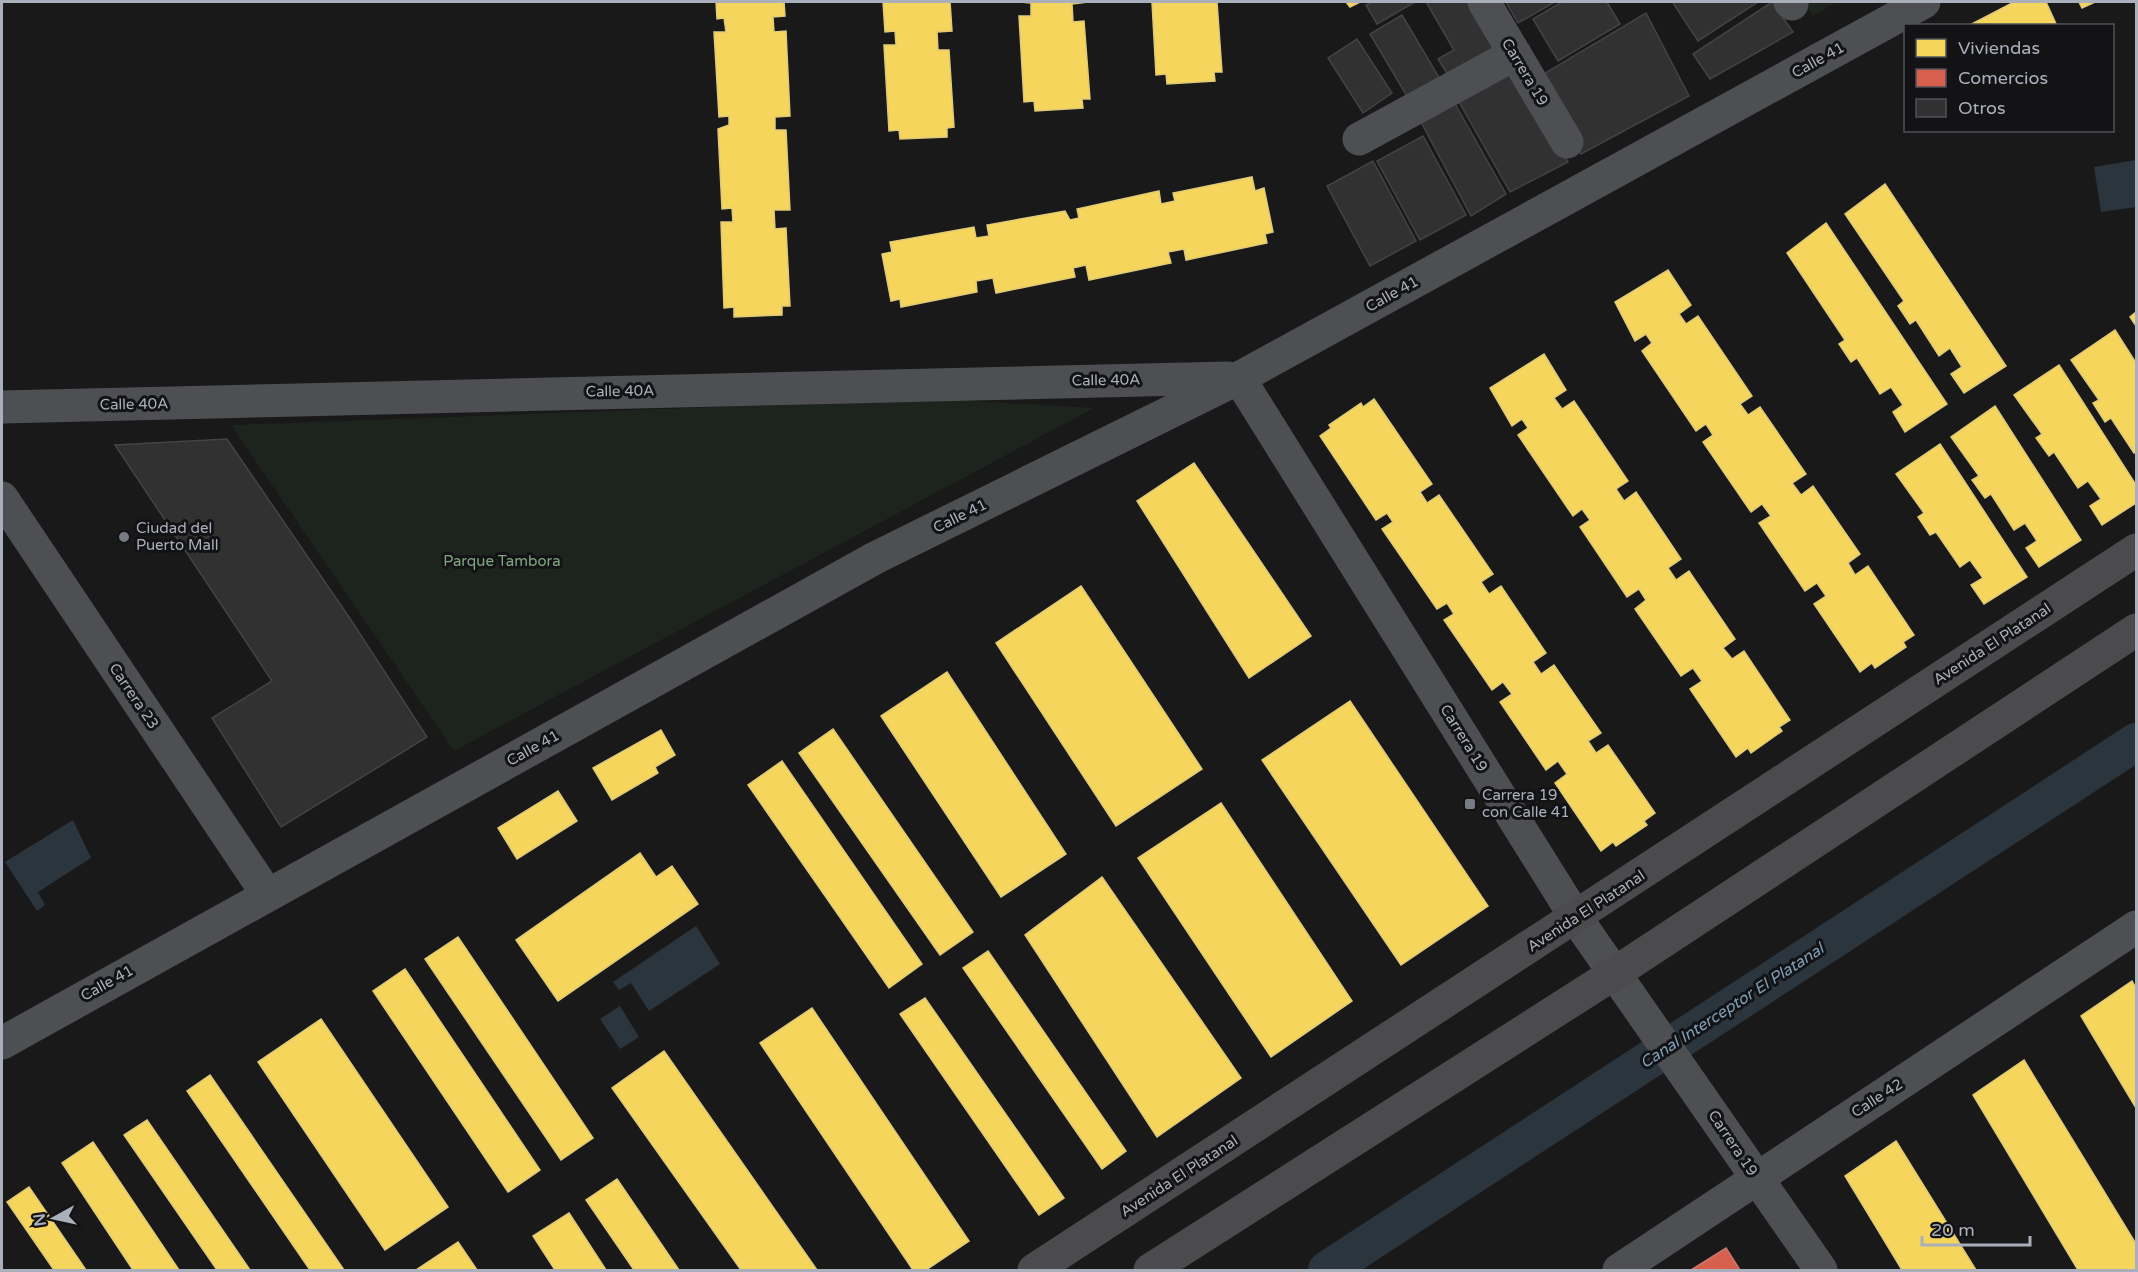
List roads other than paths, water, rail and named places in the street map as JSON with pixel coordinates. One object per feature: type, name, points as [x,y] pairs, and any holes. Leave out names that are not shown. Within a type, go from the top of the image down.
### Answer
[{"type":"main road","name":"Avenida El Platanal","points":[[1034,1270],[2136,550]]},
{"type":"main road","points":[[1150,1270],[1623,985],[2136,630]]},
{"type":"street","name":"Carrera 19","points":[[1484,2],[1567,142]]},
{"type":"street","name":"Calle 41","points":[[2,1043],[875,558],[1239,378],[1924,2]]},
{"type":"street","points":[[1359,140],[1515,54]]},
{"type":"street","name":"Carrera 19","points":[[1239,378],[1576,918],[1821,1270]]},
{"type":"street","name":"Calle 40A","points":[[2,407],[1239,378]]},
{"type":"street","name":"Carrera 23","points":[[2,498],[267,894]]},
{"type":"street","name":"Calle 42","points":[[1619,1270],[2136,927]]},
{"type":"waterway","name":"Canal Interceptor El Platanal","points":[[1327,1270],[2136,742]]},
{"type":"place","name":"Ciudad del Puerto Mall","points":[[124,537]]},
{"type":"place","name":"Carrera 19 con Calle 41","points":[[1470,804]]},
{"type":"park label","name":"Parque Tambora","points":[[502,561]]}]
